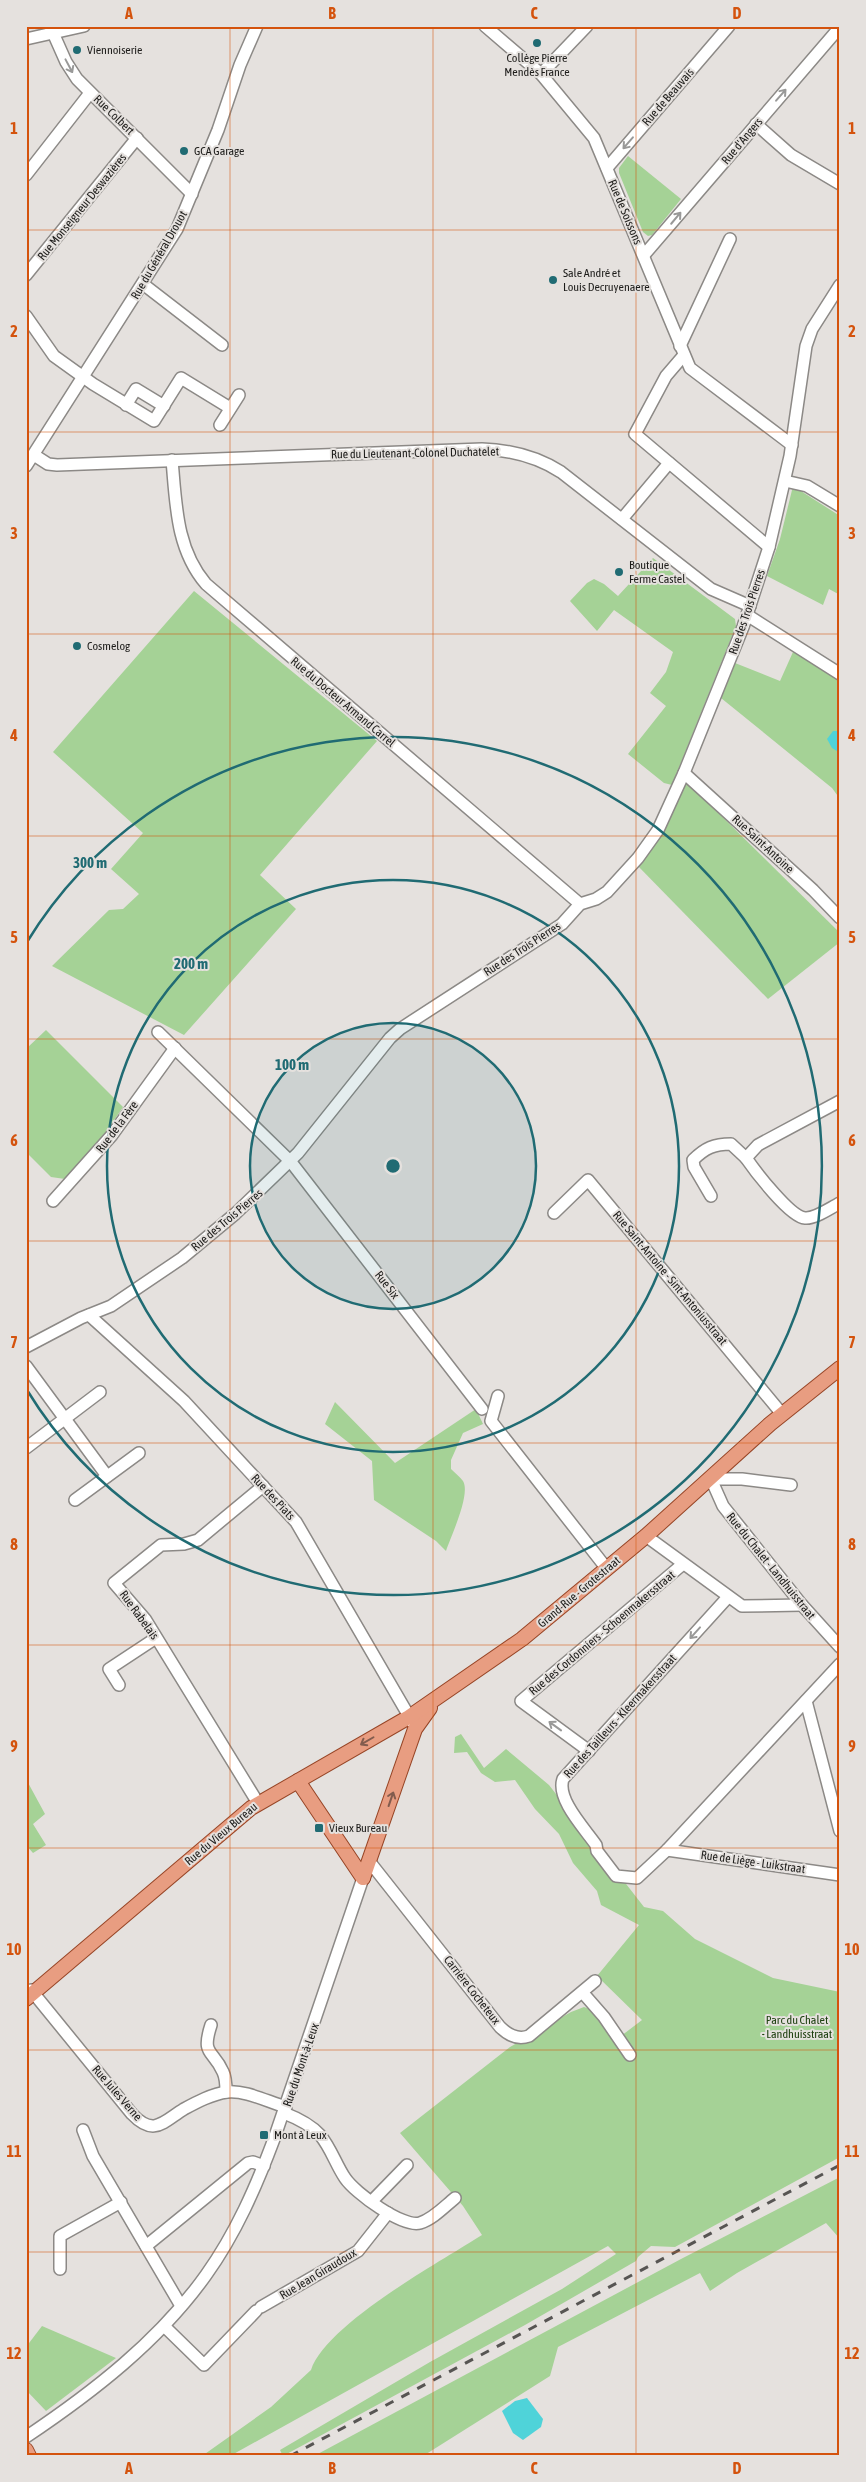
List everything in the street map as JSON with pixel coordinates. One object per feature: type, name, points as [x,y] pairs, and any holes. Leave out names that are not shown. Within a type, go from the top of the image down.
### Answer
[{"type":"main road","name":"Grand-Rue - Grotestraat","points":[[441,1697],[518,1643],[646,1536],[782,1414],[840,1368]]},
{"type":"main road","name":"Rue du Vieux Bureau","points":[[29,1994],[258,1803],[412,1723],[441,1697]]},
{"type":"main road","name":"Rue du Mont-à-Leux","points":[[363,1878],[412,1723]]},
{"type":"main road","points":[[298,1781],[363,1878]]},
{"type":"main road","points":[[26,2450],[28,2456]]},
{"type":"street","points":[[26,39],[52,30],[84,26]]},
{"type":"street","name":"Rue du Général Drouot","points":[[29,461],[143,284],[176,229],[221,122],[240,65],[257,26]]},
{"type":"street","name":"Rue de Soissons","points":[[485,26],[542,74],[591,134],[644,255],[682,350],[693,370],[792,445]]},
{"type":"street","points":[[542,74],[587,26]]},
{"type":"street","name":"Rue de Beauvais","points":[[606,168],[729,26]]},
{"type":"street","name":"Rue d'Angers","points":[[644,255],[840,27]]},
{"type":"street","name":"Rue Colbert","points":[[52,30],[73,74],[192,194]]},
{"type":"street","points":[[26,175],[90,92]]},
{"type":"street","points":[[756,124],[791,155],[840,184]]},
{"type":"street","name":"Rue Monseigneur Deswazières","points":[[26,275],[137,138]]},
{"type":"street","points":[[730,239],[682,350],[634,434],[769,548]]},
{"type":"street","points":[[143,284],[222,345]]},
{"type":"street","name":"Rue des Trois Pierres","points":[[26,1347],[89,1315],[112,1306],[182,1258],[257,1195],[291,1162],[322,1126],[390,1038],[400,1029],[562,924],[580,904],[596,899],[607,892],[638,858],[658,830],[684,773],[748,610],[769,548],[785,480],[806,346],[815,323],[840,285]]},
{"type":"street","points":[[26,316],[54,356],[126,405],[154,421],[181,378],[230,408]]},
{"type":"street","points":[[126,405],[136,389],[164,406]]},
{"type":"street","points":[[220,425],[239,395]]},
{"type":"street","name":"Rue du Lieutenant-Colonel Duchatelet","points":[[29,461],[57,465],[482,449],[509,451],[548,464],[711,589],[748,610],[840,674]]},
{"type":"street","name":"Rue du Docteur Armand Carrel","points":[[172,460],[177,516],[182,540],[192,565],[206,584],[580,904]]},
{"type":"street","points":[[622,519],[670,463]]},
{"type":"street","points":[[785,480],[806,486],[840,506]]},
{"type":"street","name":"Rue Saint-Antoine","points":[[684,773],[813,890],[840,918]]},
{"type":"street","points":[[158,1032],[291,1162]]},
{"type":"street","name":"Rue de la Fère","points":[[53,1201],[104,1146],[175,1048]]},
{"type":"street","points":[[746,1158],[758,1145],[840,1102]]},
{"type":"street","points":[[711,1196],[694,1167],[693,1160],[709,1146],[731,1144],[746,1158],[756,1172],[792,1211],[802,1218],[809,1218],[840,1203]]},
{"type":"street","name":"Rue Six","points":[[291,1162],[482,1409]]},
{"type":"street","name":"Rue Saint-Antoine - Sint-Antoniusstraat","points":[[554,1214],[588,1180],[782,1414]]},
{"type":"street","name":"Rue des Piats","points":[[89,1315],[177,1394],[296,1522],[412,1723]]},
{"type":"street","points":[[26,1366],[107,1476]]},
{"type":"street","points":[[26,1448],[100,1392]]},
{"type":"street","points":[[498,1396],[491,1421],[607,1569]]},
{"type":"street","points":[[75,1500],[139,1453]]},
{"type":"street","points":[[711,1479],[791,1485]]},
{"type":"street","name":"Rue du Chalet - Landhuisstraat","points":[[711,1479],[723,1506],[802,1605],[840,1647]]},
{"type":"street","name":"Rue Rabelais","points":[[258,1803],[156,1638],[131,1601],[114,1583],[161,1545],[184,1544],[198,1540],[263,1486]]},
{"type":"street","points":[[646,1536],[742,1606],[802,1605]]},
{"type":"street","name":"Rue des Cordonniers - Schoenmakersstraat","points":[[589,1751],[522,1701],[683,1564]]},
{"type":"street","name":"Rue des Tailleurs - Kleermakersstraat","points":[[667,1850],[637,1878],[616,1876],[597,1850],[596,1845],[564,1799],[560,1790],[563,1779],[728,1597]]},
{"type":"street","points":[[119,1685],[109,1669],[156,1638]]},
{"type":"street","points":[[667,1850],[840,1664]]},
{"type":"street","points":[[806,1701],[840,1831]]},
{"type":"street","name":"Rue de Liège - Luikstraat","points":[[667,1850],[840,1874]]},
{"type":"street","name":"Carrière Cocheteux","points":[[369,1860],[500,2026],[509,2034],[520,2037],[529,2036],[583,1993],[595,1981]]},
{"type":"street","name":"Rue du Mont-à-Leux","points":[[26,2437],[108,2378],[164,2326],[206,2276],[228,2242],[264,2166],[285,2110],[363,1878]]},
{"type":"street","points":[[583,1993],[604,2017],[630,2055]]},
{"type":"street","name":"Rue Jules Verne","points":[[29,1994],[132,2114],[145,2125],[159,2126],[194,2104],[226,2092]]},
{"type":"street","points":[[211,2024],[207,2046],[209,2054],[222,2070],[226,2092],[240,2093],[285,2110],[304,2122],[320,2135],[350,2184],[372,2202],[403,2220],[417,2223],[429,2219],[455,2198]]},
{"type":"street","points":[[83,2130],[90,2149],[181,2306]]},
{"type":"street","points":[[146,2246],[248,2163],[253,2162],[264,2166]]},
{"type":"street","points":[[372,2202],[407,2165]]},
{"type":"street","points":[[60,2269],[60,2236],[121,2202]]},
{"type":"street","name":"Rue Jean Giraudoux","points":[[164,2326],[204,2364],[259,2309],[358,2250],[388,2212]]},
{"type":"green space","points":[[628,156],[681,199],[652,235],[648,236],[643,232],[619,173],[619,168]]},
{"type":"green space","points":[[793,486],[840,516],[840,595],[829,589],[823,605],[767,576],[780,539]]},
{"type":"green space","points":[[653,558],[735,619],[736,626],[672,785],[664,783],[628,754],[666,706],[650,693],[666,672],[673,652],[614,610],[597,631],[570,601],[587,583],[594,579],[604,584],[618,596]]},
{"type":"green space","points":[[194,591],[377,741],[260,875],[296,909],[184,1035],[52,966],[109,910],[123,909],[139,894],[111,869],[143,833],[53,752]]},
{"type":"green space","points":[[793,652],[840,678],[840,799],[832,788],[721,698],[735,663],[780,681]]},
{"type":"green space","points":[[684,779],[840,933],[840,942],[768,999],[636,864]]},
{"type":"green space","points":[[46,1030],[123,1107],[92,1153],[65,1179],[51,1177],[26,1152],[26,1049]]},
{"type":"green space","points":[[335,1402],[395,1463],[476,1409],[483,1424],[463,1433],[451,1460],[451,1469],[463,1481],[465,1487],[462,1505],[446,1551],[436,1541],[374,1500],[372,1461],[325,1424]]},
{"type":"green space","name":"Parc du Chalet - Landhuisstraat","points":[[461,1734],[484,1768],[506,1749],[549,1785],[644,1907],[663,1911],[695,1939],[773,1978],[840,1992],[840,2157],[675,2247],[651,2246],[636,2261],[525,2325],[283,2456],[280,2450],[430,2362],[562,2289],[616,2254],[608,2246],[230,2456],[202,2456],[271,2407],[311,2370],[321,2352],[338,2333],[361,2314],[413,2277],[482,2235],[463,2206],[400,2133],[510,2047],[571,2012],[584,2007],[592,2010],[621,2036],[642,2020],[597,1976],[639,1925],[601,1905],[597,1891],[573,1863],[559,1834],[535,1809],[515,1780],[495,1782],[481,1773],[467,1752],[454,1753],[455,1737]]},
{"type":"green space","points":[[26,1779],[45,1814],[33,1824],[46,1845],[33,1853],[26,1845]]},
{"type":"green space","points":[[840,2177],[840,2239],[826,2223],[737,2273],[710,2291],[700,2273],[558,2347],[550,2376],[423,2456],[314,2456],[681,2259]]},
{"type":"green space","points":[[42,2326],[116,2358],[46,2411],[26,2390],[26,2347]]},
{"type":"water","points":[[833,731],[840,731],[840,753],[832,748],[827,739]]},
{"type":"water","points":[[527,2398],[543,2419],[541,2427],[523,2440],[513,2433],[502,2411],[515,2401]]},
{"type":"railway","points":[[290,2456],[840,2165]]},
{"type":"place","name":"Collège Pierre Mendès France","points":[[537,43]]},
{"type":"place","name":"Viennoiserie","points":[[77,50]]},
{"type":"place","name":"GCA Garage","points":[[184,151]]},
{"type":"place","name":"Sale André et Louis Decruyenaere","points":[[553,280]]},
{"type":"place","name":"Boutique Ferme Castel","points":[[619,572]]},
{"type":"place","name":"Cosmelog","points":[[77,646]]},
{"type":"place","name":"Vieux Bureau","points":[[319,1828]]},
{"type":"place","name":"Mont à Leux","points":[[264,2135]]}]
